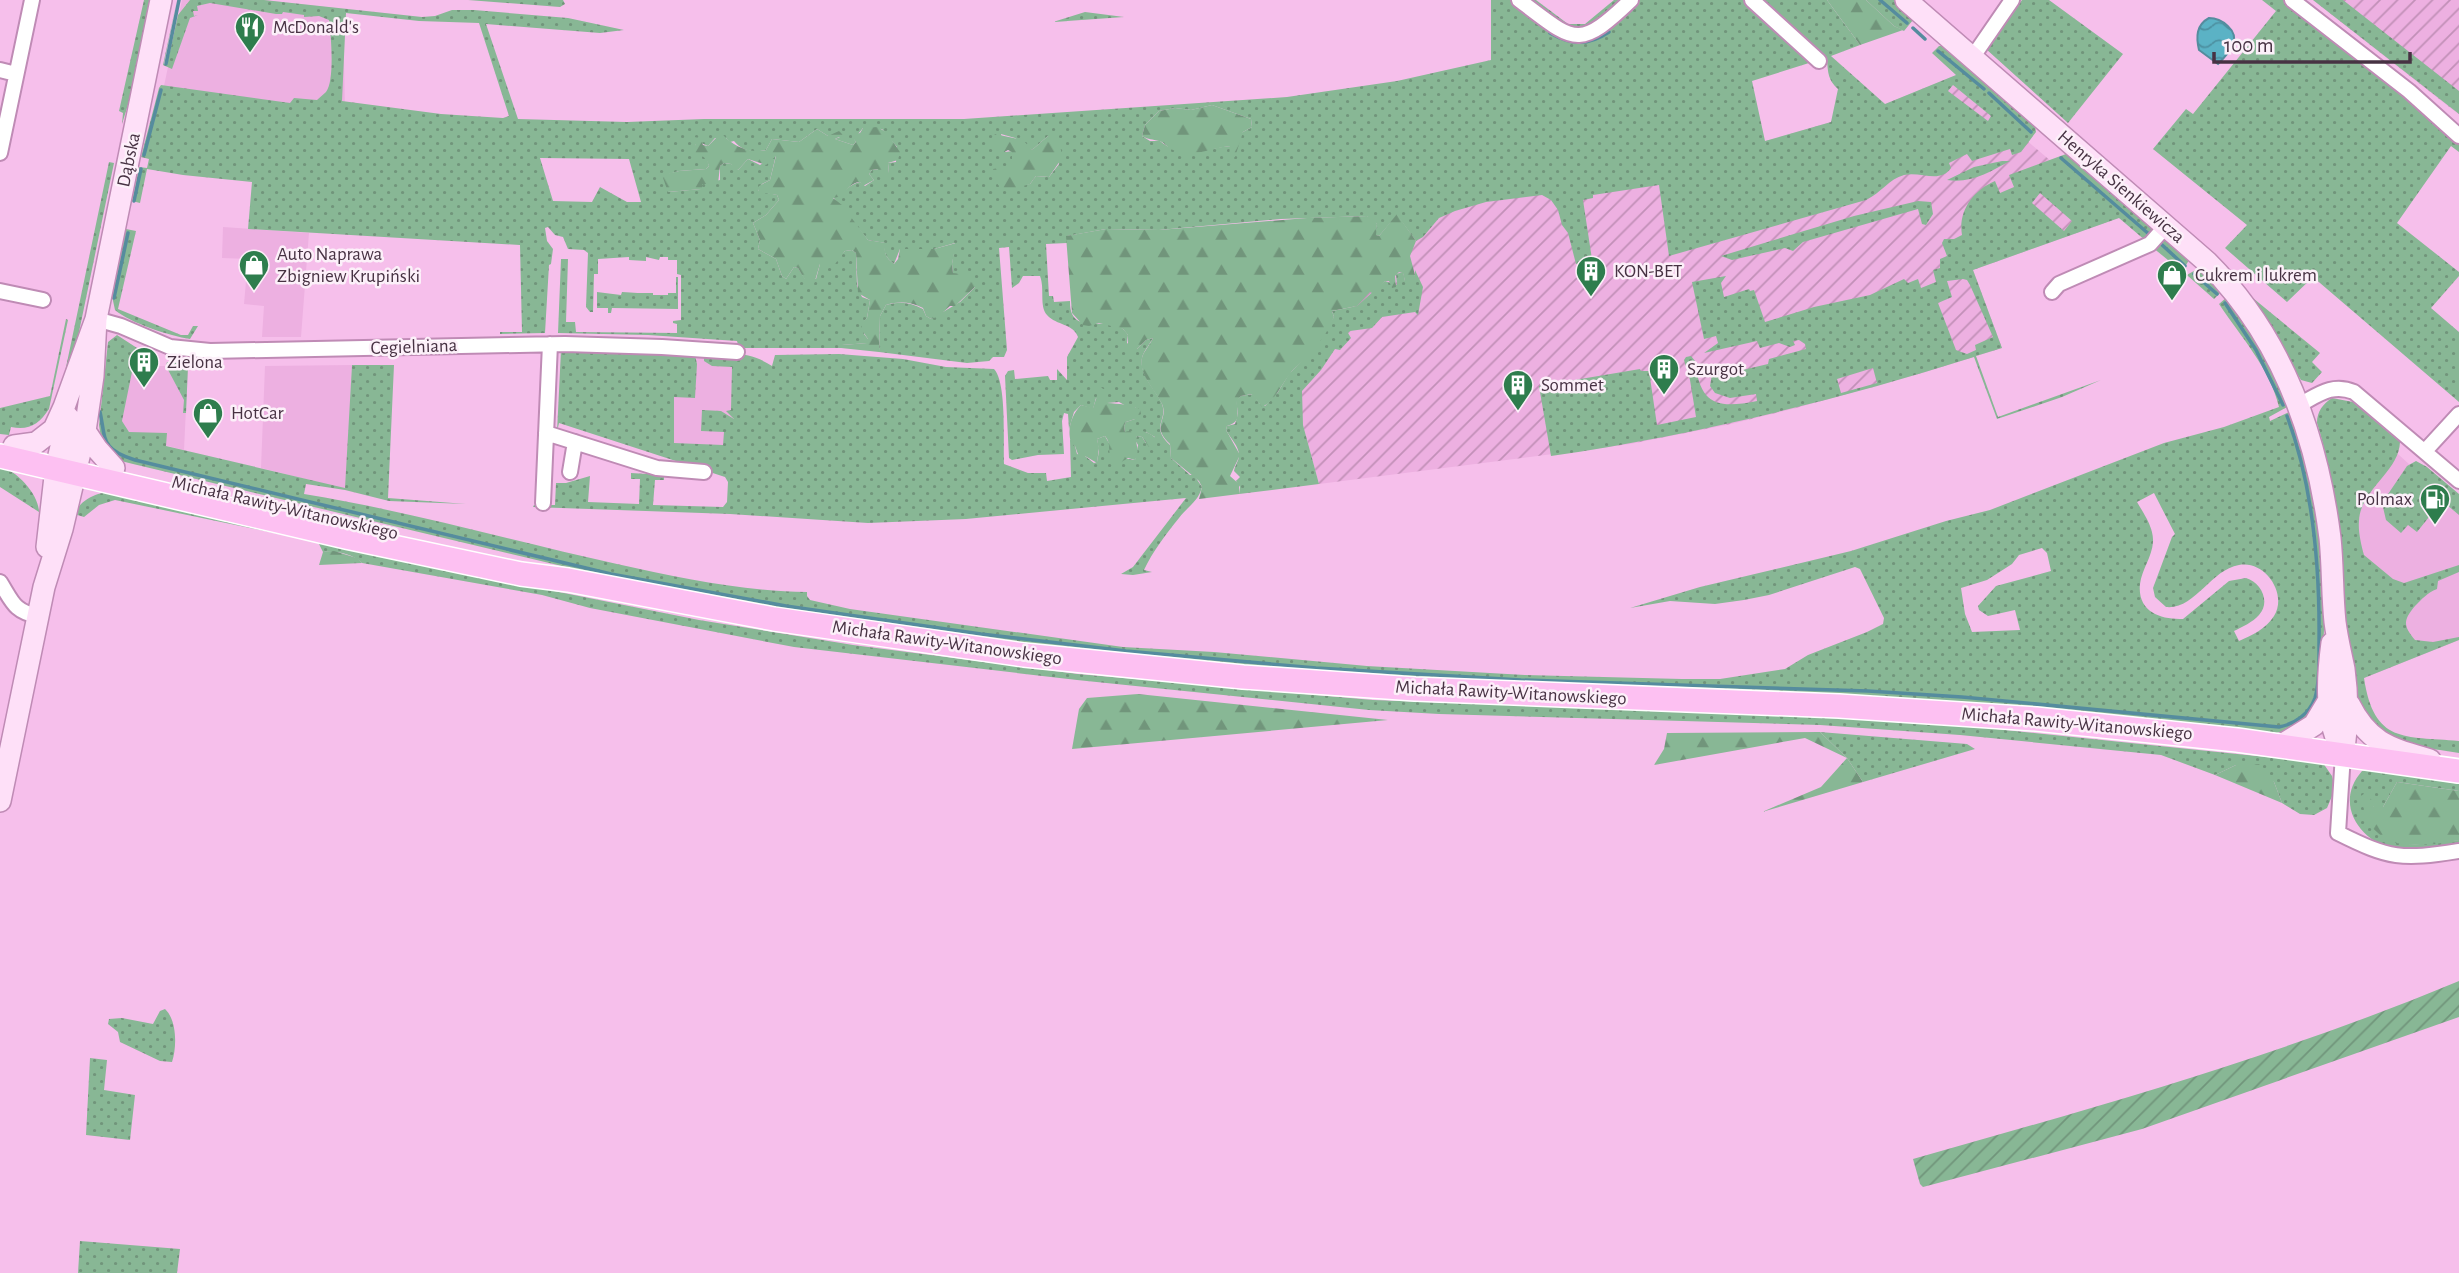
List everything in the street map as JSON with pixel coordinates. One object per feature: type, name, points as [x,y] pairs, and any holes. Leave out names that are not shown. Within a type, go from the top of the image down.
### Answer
[{"type":"main road","name":"Michała Rawity-Witanowskiego","points":[[5,448],[113,475],[521,565],[568,580],[734,612],[1024,655],[1292,681],[1452,692],[1790,703],[1942,712],[2134,728],[2459,770]]},
{"type":"street","points":[[0,153],[32,0]]},
{"type":"street","name":"Dąbska","points":[[5,448],[36,443],[54,429],[80,365],[96,319],[161,0]]},
{"type":"street","points":[[1519,0],[1566,33],[1586,34],[1602,26],[1631,0]]},
{"type":"street","points":[[1752,0],[1819,61]]},
{"type":"street","name":"Henryka Sienkiewicza","points":[[1906,0],[2166,226],[2219,275],[2240,300],[2276,357],[2299,405],[2316,455],[2332,558],[2338,700],[2347,729],[2338,833],[2389,856],[2410,858],[2459,851]]},
{"type":"street","points":[[1972,58],[2012,0]]},
{"type":"street","points":[[2292,0],[2409,91],[2459,136]]},
{"type":"street","points":[[0,70],[16,74]]},
{"type":"street","points":[[2052,292],[2059,284],[2150,244],[2166,226]]},
{"type":"street","points":[[0,291],[43,300]]},
{"type":"street","name":"Dąbska","points":[[44,587],[66,515],[67,464],[85,431],[93,376],[96,319]]},
{"type":"street","name":"Cegielniana","points":[[96,319],[121,326],[170,347],[209,351],[550,344],[654,346],[737,352]]},
{"type":"street","points":[[544,503],[550,344]]},
{"type":"street","name":"Dąbska","points":[[0,801],[67,464],[80,365]]},
{"type":"street","points":[[2299,405],[2330,389],[2346,389],[2361,397],[2459,481]]},
{"type":"street","points":[[2425,452],[2459,414]]},
{"type":"street","points":[[85,431],[113,475]]},
{"type":"street","points":[[546,433],[657,468],[704,472]]},
{"type":"street","points":[[570,472],[575,442]]},
{"type":"street","name":"Dąbska","points":[[66,515],[85,494],[113,475]]},
{"type":"street","points":[[0,582],[17,608],[38,616]]},
{"type":"street","points":[[2280,746],[2314,725],[2338,700]]},
{"type":"street","name":"Henryka Sienkiewicza","points":[[2338,700],[2378,742],[2459,770]]},
{"type":"shaded area","points":[[182,0],[264,0],[343,9],[345,111],[164,86]]},
{"type":"shaded area","points":[[2313,0],[2459,0],[2459,114],[2453,110]]},
{"type":"shaded area","points":[[1952,77],[2118,218],[1973,270],[2002,348],[1922,373],[1731,424],[1630,444],[1319,484],[1303,425],[1298,383],[1427,206],[1760,143],[1871,110]]},
{"type":"shaded area","points":[[223,227],[309,233],[301,337],[262,337],[264,306],[244,304],[248,259],[222,258]]},
{"type":"shaded area","points":[[561,353],[695,356],[737,360],[732,478],[704,468]]},
{"type":"shaded area","points":[[352,365],[346,489],[261,468],[265,366]]},
{"type":"shaded area","points":[[132,366],[188,366],[184,450],[132,437],[122,421]]},
{"type":"shaded area","points":[[2389,446],[2459,509],[2459,640],[2364,678],[2345,524]]},
{"type":"green space","points":[[144,0],[151,0],[132,92],[122,124],[123,113],[119,111]]},
{"type":"green space","points":[[177,0],[164,64],[167,65],[178,15],[190,0],[264,0],[422,17],[452,10],[474,10],[568,18],[624,30],[600,33],[486,24],[518,119],[627,122],[704,119],[964,119],[1287,97],[1397,81],[1491,60],[1491,0],[1514,0],[1568,38],[1637,0],[1747,0],[1809,56],[1809,63],[1752,81],[1765,141],[1831,122],[1838,89],[1829,76],[1827,60],[1758,0],[1827,0],[1860,45],[1831,56],[1885,104],[1956,75],[1932,53],[1939,46],[1945,46],[2035,126],[2036,132],[2021,152],[2012,155],[2010,149],[1972,161],[1967,154],[1949,163],[1951,168],[1947,173],[1936,176],[1904,175],[1866,200],[1669,256],[1659,185],[1593,195],[1593,198],[1583,200],[1593,266],[1576,264],[1568,233],[1562,225],[1558,210],[1551,200],[1542,195],[1486,202],[1455,211],[1439,218],[1423,237],[1416,241],[1397,215],[1379,236],[1375,235],[1377,224],[1367,216],[1281,219],[1159,230],[1106,229],[1067,236],[1067,243],[1046,244],[1049,296],[1053,296],[1054,302],[1070,301],[1072,313],[1077,320],[1084,323],[1121,328],[1128,335],[1127,343],[1137,349],[1146,340],[1153,338],[1143,356],[1142,364],[1145,376],[1162,404],[1161,433],[1170,445],[1171,458],[1190,475],[1194,475],[1202,487],[1196,500],[1174,524],[1151,556],[1144,570],[1152,572],[1133,575],[1121,574],[1133,567],[1186,498],[966,519],[868,523],[730,514],[533,507],[555,505],[556,483],[590,476],[588,502],[639,504],[640,479],[631,479],[631,473],[664,475],[664,480],[655,480],[653,505],[723,507],[727,502],[728,482],[725,477],[559,423],[557,432],[561,350],[695,355],[695,398],[674,397],[674,443],[723,445],[724,432],[701,431],[702,410],[721,411],[734,419],[726,411],[731,410],[732,367],[712,366],[704,361],[704,356],[747,355],[772,366],[775,355],[839,354],[903,359],[946,367],[994,369],[1003,399],[1004,464],[1028,473],[1046,473],[1047,481],[1071,477],[1070,439],[1077,454],[1094,463],[1097,462],[1099,451],[1097,439],[1105,436],[1111,447],[1110,456],[1135,460],[1137,436],[1142,437],[1146,443],[1155,437],[1146,432],[1125,432],[1126,422],[1135,419],[1136,407],[1128,407],[1119,402],[1107,403],[1106,396],[1096,398],[1093,409],[1081,405],[1074,412],[1069,429],[1068,414],[1064,413],[1064,454],[1012,460],[1009,458],[1005,376],[1008,371],[1014,370],[1015,379],[1048,376],[1050,380],[1057,380],[1057,369],[1067,380],[1067,357],[1078,337],[1072,329],[1047,315],[1040,276],[1023,276],[1012,288],[1009,247],[999,248],[1007,350],[1004,357],[967,363],[879,352],[880,316],[886,305],[914,305],[923,309],[931,319],[960,302],[975,287],[953,273],[955,243],[934,249],[900,249],[894,264],[886,255],[885,243],[868,240],[833,197],[856,183],[860,182],[865,186],[874,180],[869,174],[872,170],[879,169],[889,173],[888,163],[896,162],[897,147],[882,129],[863,128],[854,139],[856,142],[853,145],[817,129],[799,142],[772,139],[766,150],[757,151],[744,149],[726,138],[715,138],[708,146],[701,143],[695,147],[707,159],[709,166],[706,169],[669,174],[668,192],[701,189],[701,184],[720,180],[720,166],[724,163],[731,164],[738,170],[748,159],[760,165],[776,155],[770,180],[762,184],[758,191],[777,195],[779,200],[766,215],[753,223],[760,240],[758,249],[776,259],[782,276],[786,279],[794,267],[798,268],[805,279],[816,279],[820,264],[835,260],[845,251],[852,250],[856,253],[857,286],[862,297],[870,300],[867,318],[863,323],[868,343],[842,345],[843,348],[739,348],[737,341],[558,333],[561,259],[568,259],[566,322],[575,322],[576,332],[677,333],[677,324],[673,321],[681,320],[681,275],[677,274],[677,260],[668,260],[668,257],[660,257],[659,260],[646,257],[646,261],[629,260],[629,257],[598,259],[598,274],[594,274],[593,312],[590,312],[586,307],[588,253],[584,250],[568,249],[563,237],[555,235],[548,227],[545,228],[547,241],[553,249],[549,265],[545,333],[500,334],[522,332],[520,245],[248,229],[252,182],[147,169],[140,203],[132,201],[139,167],[147,168],[149,159],[141,157],[161,85],[290,103],[294,98],[317,100],[326,92],[331,78],[329,20],[319,16],[304,17],[283,12],[276,14],[210,3],[197,6],[198,11],[193,11],[194,16],[198,15],[190,18],[172,69],[163,65]],"holes":[[[346,13],[419,21],[479,23],[509,116],[503,118],[441,114],[342,101]],[[1953,85],[1991,116],[1988,121],[1948,91]],[[1212,105],[1251,119],[1252,127],[1243,132],[1231,146],[1194,151],[1177,150],[1142,136],[1145,125],[1159,111],[1175,108],[1191,110]],[[1001,134],[1015,138],[1032,150],[1048,136],[1059,164],[1049,177],[1036,176],[1030,184],[1020,185],[1011,170],[1012,151],[1005,152]],[[540,158],[629,159],[641,202],[627,202],[600,187],[592,202],[553,201]]]},
{"type":"green space","points":[[468,0],[563,0],[565,4],[560,7]]},
{"type":"green space","points":[[1526,0],[1536,0],[1568,24],[1585,24],[1614,0],[1626,0],[1611,15],[1578,33]]},
{"type":"green space","points":[[1827,0],[1866,0],[1894,26],[1903,30],[1860,45]]},
{"type":"green space","points":[[1866,0],[1895,0],[1913,16],[1913,20],[1904,31],[1894,26]]},
{"type":"green space","points":[[2022,0],[2049,0],[2123,54],[2068,123],[1986,49]]},
{"type":"green space","points":[[2262,0],[2285,0],[2360,56],[2459,139],[2459,152],[2451,146],[2397,223],[2459,272],[2459,276],[2431,308],[2459,332],[2459,402],[2313,277],[2287,302],[2225,248],[2247,225],[2153,149],[2186,109],[2193,114],[2276,11]]},
{"type":"green space","points":[[2313,0],[2343,0],[2459,91],[2459,114]]},
{"type":"green space","points":[[1085,12],[1124,17],[1053,22]]},
{"type":"green space","points":[[1212,105],[1251,119],[1252,127],[1243,132],[1232,159],[1229,157],[1230,146],[1187,153],[1173,150],[1161,142],[1142,136],[1145,125],[1159,111],[1175,108],[1191,110]]},
{"type":"green space","points":[[878,127],[887,133],[900,152],[898,160],[888,163],[887,177],[883,179],[878,169],[872,170],[869,174],[874,180],[863,186],[860,182],[855,183],[843,196],[833,198],[842,205],[868,240],[886,243],[886,255],[894,264],[900,249],[934,249],[956,243],[953,273],[969,275],[978,280],[978,284],[955,306],[950,306],[931,319],[926,316],[923,308],[914,304],[886,305],[880,316],[879,352],[841,348],[842,345],[867,343],[868,339],[861,329],[861,324],[867,318],[870,300],[858,293],[856,253],[852,250],[845,251],[835,264],[820,264],[814,284],[808,285],[798,268],[794,267],[786,279],[782,276],[776,259],[758,249],[760,240],[753,223],[766,215],[779,200],[777,195],[758,192],[759,186],[770,180],[776,156],[766,165],[748,159],[738,170],[731,164],[724,163],[720,166],[718,184],[702,184],[702,189],[668,192],[662,175],[706,169],[709,166],[703,157],[693,155],[692,150],[696,144],[693,137],[700,138],[703,145],[708,146],[718,136],[723,135],[742,148],[760,151],[766,150],[772,139],[799,142],[817,129],[828,136],[839,131],[843,135],[835,139],[853,145],[856,142],[852,137],[854,134],[860,133],[863,128]]},
{"type":"green space","points":[[995,134],[1023,140],[1032,150],[1048,136],[1059,144],[1062,158],[1049,177],[1036,176],[1030,184],[1007,191],[998,185],[993,169],[1012,168],[1012,152],[1008,150],[1001,154],[990,142]]},
{"type":"green space","points":[[2066,154],[2076,159],[2154,229],[2146,241],[2119,218],[1973,270],[2002,348],[1976,356],[1998,417],[2101,380],[2062,397],[1997,419],[1974,357],[1870,388],[1764,415],[1658,438],[1551,456],[1539,386],[1640,369],[1649,371],[1657,425],[1696,417],[1684,360],[1686,357],[1691,356],[1695,361],[1697,376],[1706,395],[1721,403],[1731,404],[1757,401],[1756,394],[1730,398],[1715,393],[1710,386],[1713,368],[1719,368],[1721,375],[1768,364],[1769,359],[1806,349],[1805,344],[1799,340],[1793,341],[1795,345],[1790,347],[1779,343],[1760,348],[1757,341],[1704,353],[1718,343],[1716,336],[1704,339],[1692,282],[1726,276],[1721,283],[1724,297],[1749,289],[1754,290],[1765,322],[1814,307],[1870,295],[1904,279],[1908,283],[1918,279],[1921,288],[1936,282],[1933,270],[1940,268],[1940,259],[1947,256],[1942,243],[1944,239],[1954,239],[1962,235],[1962,218],[1973,196],[1995,181],[2000,193],[2014,187],[2009,175]],"holes":[[[2040,193],[2072,221],[2064,231],[2032,203]],[[1967,280],[1993,337],[1975,345],[1976,350],[1967,354],[1956,350],[1938,303],[1952,297],[1947,281]],[[1873,368],[1877,383],[1841,393],[1837,379]]]},
{"type":"green space","points":[[2010,161],[1972,179],[1947,180],[1974,167]]},
{"type":"green space","points":[[109,162],[114,163],[79,332],[61,391]]},
{"type":"green space","points":[[1918,201],[1931,202],[1933,214],[1926,225],[1922,224],[1918,209],[1803,242],[1793,251],[1785,248],[1732,260],[1721,256],[1854,216]]},
{"type":"green space","points":[[1397,214],[1416,241],[1410,256],[1415,275],[1410,282],[1405,281],[1403,273],[1399,272],[1395,276],[1396,287],[1392,288],[1389,281],[1385,281],[1374,294],[1370,292],[1357,306],[1332,311],[1334,317],[1322,339],[1293,369],[1267,404],[1262,407],[1252,394],[1241,396],[1237,400],[1237,419],[1227,426],[1226,430],[1240,455],[1230,476],[1239,484],[1239,494],[1199,499],[1202,487],[1199,481],[1171,458],[1170,444],[1161,432],[1164,410],[1141,364],[1153,338],[1146,340],[1137,349],[1128,349],[1128,335],[1123,329],[1099,323],[1083,325],[1072,313],[1066,236],[1106,229],[1159,230],[1367,216],[1373,218],[1377,224],[1376,235],[1379,236]]},
{"type":"green space","points":[[126,229],[136,231],[118,309],[181,335],[188,335],[193,326],[198,326],[190,339],[130,320],[115,310],[112,296]]},
{"type":"green space","points":[[2163,238],[2189,260],[2177,273],[2179,269],[2152,247]]},
{"type":"green space","points":[[2199,268],[2221,292],[2214,299],[2188,276],[2178,280]]},
{"type":"green space","points":[[1415,270],[1423,287],[1418,315],[1415,312],[1382,317],[1372,328],[1350,331],[1348,333],[1351,338],[1340,350],[1335,349],[1302,391],[1303,425],[1319,484],[1239,494],[1240,487],[1236,481],[1240,477],[1234,471],[1239,452],[1226,430],[1227,426],[1235,424],[1238,414],[1236,400],[1241,396],[1253,394],[1260,404],[1265,406],[1289,374],[1313,349],[1334,317],[1332,311],[1357,306],[1385,281],[1397,285],[1396,274],[1403,272],[1405,281],[1415,275]]},
{"type":"green space","points":[[676,277],[678,309],[612,308],[611,313],[608,313],[608,308],[597,308],[597,292],[621,295],[622,292],[653,295],[676,293]]},
{"type":"green space","points":[[2248,294],[2320,353],[2312,362],[2322,372],[2312,383],[2301,380]]},
{"type":"green space","points":[[2227,297],[2250,326],[2289,406],[2269,417],[2270,421],[2289,412],[2311,464],[2326,586],[2321,695],[2313,711],[2302,722],[2272,734],[2029,708],[1926,700],[1809,693],[1532,684],[1317,672],[983,639],[790,610],[583,571],[133,464],[117,460],[101,438],[99,425],[108,342],[117,335],[154,359],[154,366],[133,367],[122,421],[129,432],[167,433],[166,446],[345,488],[352,365],[394,365],[388,498],[466,504],[389,501],[306,484],[304,494],[382,509],[688,579],[759,589],[807,592],[810,600],[850,609],[1123,647],[1525,675],[1720,679],[1785,669],[1808,655],[1883,624],[1884,618],[1860,569],[1855,567],[1769,595],[1744,600],[1715,604],[1670,601],[1630,608],[1700,587],[1851,551],[1990,510],[2164,443],[2224,427],[2279,407],[2262,366],[2219,304]],"holes":[[[2154,493],[2175,534],[2153,588],[2155,597],[2166,607],[2176,606],[2186,602],[2229,568],[2249,565],[2265,573],[2276,589],[2278,607],[2271,621],[2263,628],[2239,641],[2234,631],[2257,618],[2263,610],[2263,593],[2256,584],[2246,578],[2229,581],[2183,619],[2159,616],[2146,608],[2140,594],[2140,584],[2151,553],[2153,537],[2148,521],[2137,502]],[[2042,548],[2047,553],[2051,571],[1996,586],[1978,606],[1979,610],[1988,616],[2015,610],[2020,630],[1972,632],[1965,614],[1961,588],[1987,580],[2012,564],[2019,555]]]},
{"type":"green space","points":[[66,319],[68,320],[49,409],[33,425],[11,427],[9,435],[0,434],[0,408],[50,396]]},
{"type":"green space","points":[[167,362],[214,366],[188,366],[186,413],[183,413],[184,400],[166,366]]},
{"type":"green space","points":[[1100,387],[1107,391],[1107,403],[1140,409],[1141,414],[1126,422],[1125,432],[1142,431],[1157,440],[1154,447],[1149,447],[1142,437],[1137,436],[1135,460],[1128,458],[1120,463],[1112,461],[1105,436],[1097,439],[1097,463],[1085,456],[1079,457],[1071,443],[1070,428],[1075,414],[1081,405],[1093,408]]},
{"type":"green space","points":[[2332,398],[2353,402],[2400,442],[2393,463],[2372,490],[2361,510],[2359,529],[2364,555],[2393,579],[2404,583],[2459,565],[2459,572],[2438,581],[2437,589],[2427,594],[2415,606],[2406,623],[2415,640],[2433,642],[2459,637],[2459,640],[2364,678],[2369,699],[2375,715],[2384,726],[2407,736],[2459,741],[2459,753],[2409,744],[2385,736],[2365,721],[2359,709],[2350,664],[2336,513],[2317,423],[2321,408]]},
{"type":"green space","points":[[2416,461],[2459,494],[2459,515],[2435,495],[2425,506],[2433,512],[2417,532],[2408,525],[2401,533],[2386,520],[2382,503],[2407,466]]},
{"type":"green space","points":[[0,467],[7,469],[26,484],[35,498],[39,512],[0,487]]},
{"type":"green space","points":[[120,491],[534,587],[699,620],[853,645],[1078,674],[1373,700],[1820,716],[1958,725],[2323,763],[2332,776],[2335,789],[2327,808],[2314,815],[2300,814],[2282,803],[2274,782],[2236,765],[2215,775],[2161,755],[1960,735],[1820,725],[1369,710],[794,647],[590,608],[542,595],[362,563],[344,553],[323,552],[318,542],[115,500],[99,505],[84,517],[74,514],[83,503],[94,496]]},
{"type":"green space","points":[[334,551],[357,558],[362,563],[319,565],[323,552]]},
{"type":"green space","points":[[1138,694],[1388,720],[1072,749],[1079,709],[1087,698]]},
{"type":"green space","points":[[1820,732],[1967,744],[1975,749],[1863,782],[1847,758]]},
{"type":"green space","points":[[1820,732],[1847,758],[1805,738],[1654,765],[1664,749],[1667,733]]},
{"type":"green space","points":[[1847,758],[1863,782],[1762,812],[1821,787]]},
{"type":"green space","points":[[2259,764],[2274,782],[2282,803],[2215,775],[2236,765]]},
{"type":"green space","points":[[2373,769],[2459,784],[2459,791],[2397,782],[2383,807],[2374,807],[2361,796],[2410,845],[2459,840],[2459,845],[2406,852],[2385,847],[2373,840],[2355,820],[2350,796],[2362,771]]},
{"type":"green space","points":[[2397,782],[2459,791],[2459,840],[2410,845],[2388,842],[2367,823],[2361,796],[2368,791],[2374,807],[2383,807]]},
{"type":"green space","points":[[2459,981],[2459,1017],[2142,1129],[1923,1187],[1920,1184],[1913,1159],[2257,1056],[2325,1033]]},
{"type":"green space","points":[[165,1009],[172,1020],[175,1034],[172,1062],[160,1061],[120,1042],[118,1032],[108,1024],[109,1019],[122,1018],[153,1024],[160,1011]]},
{"type":"green space","points":[[90,1058],[107,1060],[104,1090],[135,1095],[130,1140],[86,1135]]},
{"type":"green space","points":[[80,1241],[180,1249],[177,1273],[78,1273]]},
{"type":"water","points":[[2209,18],[2228,26],[2233,34],[2233,45],[2218,64],[2199,50],[2198,45],[2199,28]]},
{"type":"waterway","points":[[166,64],[179,0]]},
{"type":"waterway","points":[[1880,0],[1907,23]]},
{"type":"waterway","points":[[1913,28],[1925,39]]},
{"type":"waterway","points":[[1550,33],[1572,42],[1587,42],[1609,32]]},
{"type":"waterway","points":[[1938,51],[1984,89]]},
{"type":"waterway","points":[[144,155],[161,90]]},
{"type":"waterway","points":[[1989,93],[2031,132]]},
{"type":"waterway","points":[[2061,158],[2150,235]]},
{"type":"waterway","points":[[134,201],[141,169]]},
{"type":"waterway","points":[[114,298],[128,233]]},
{"type":"waterway","points":[[2160,243],[2185,266]]},
{"type":"waterway","points":[[2194,274],[2217,294]]},
{"type":"waterway","points":[[2225,303],[2256,350],[2283,405]]},
{"type":"waterway","points":[[100,412],[104,436],[110,447],[135,460],[611,574],[786,606],[981,634],[1126,651],[1316,668],[1521,680],[1868,691],[1962,697],[2279,727],[2296,721],[2309,709],[2315,698],[2319,671],[2314,529],[2304,471],[2287,416]]},
{"type":"place","name":"McDonald's","points":[[250,54]]},
{"type":"place","name":"Auto Naprawa Zbigniew Krupiński","points":[[254,292]]},
{"type":"place","name":"KON-BET","points":[[1591,298]]},
{"type":"place","name":"Cukrem i lukrem","points":[[2172,302]]},
{"type":"place","name":"Zielona","points":[[144,389]]},
{"type":"place","name":"Szurgot","points":[[1664,396]]},
{"type":"place","name":"Sommet","points":[[1518,412]]},
{"type":"place","name":"HotCar","points":[[208,440]]},
{"type":"place","name":"Polmax","points":[[2435,526]]}]
